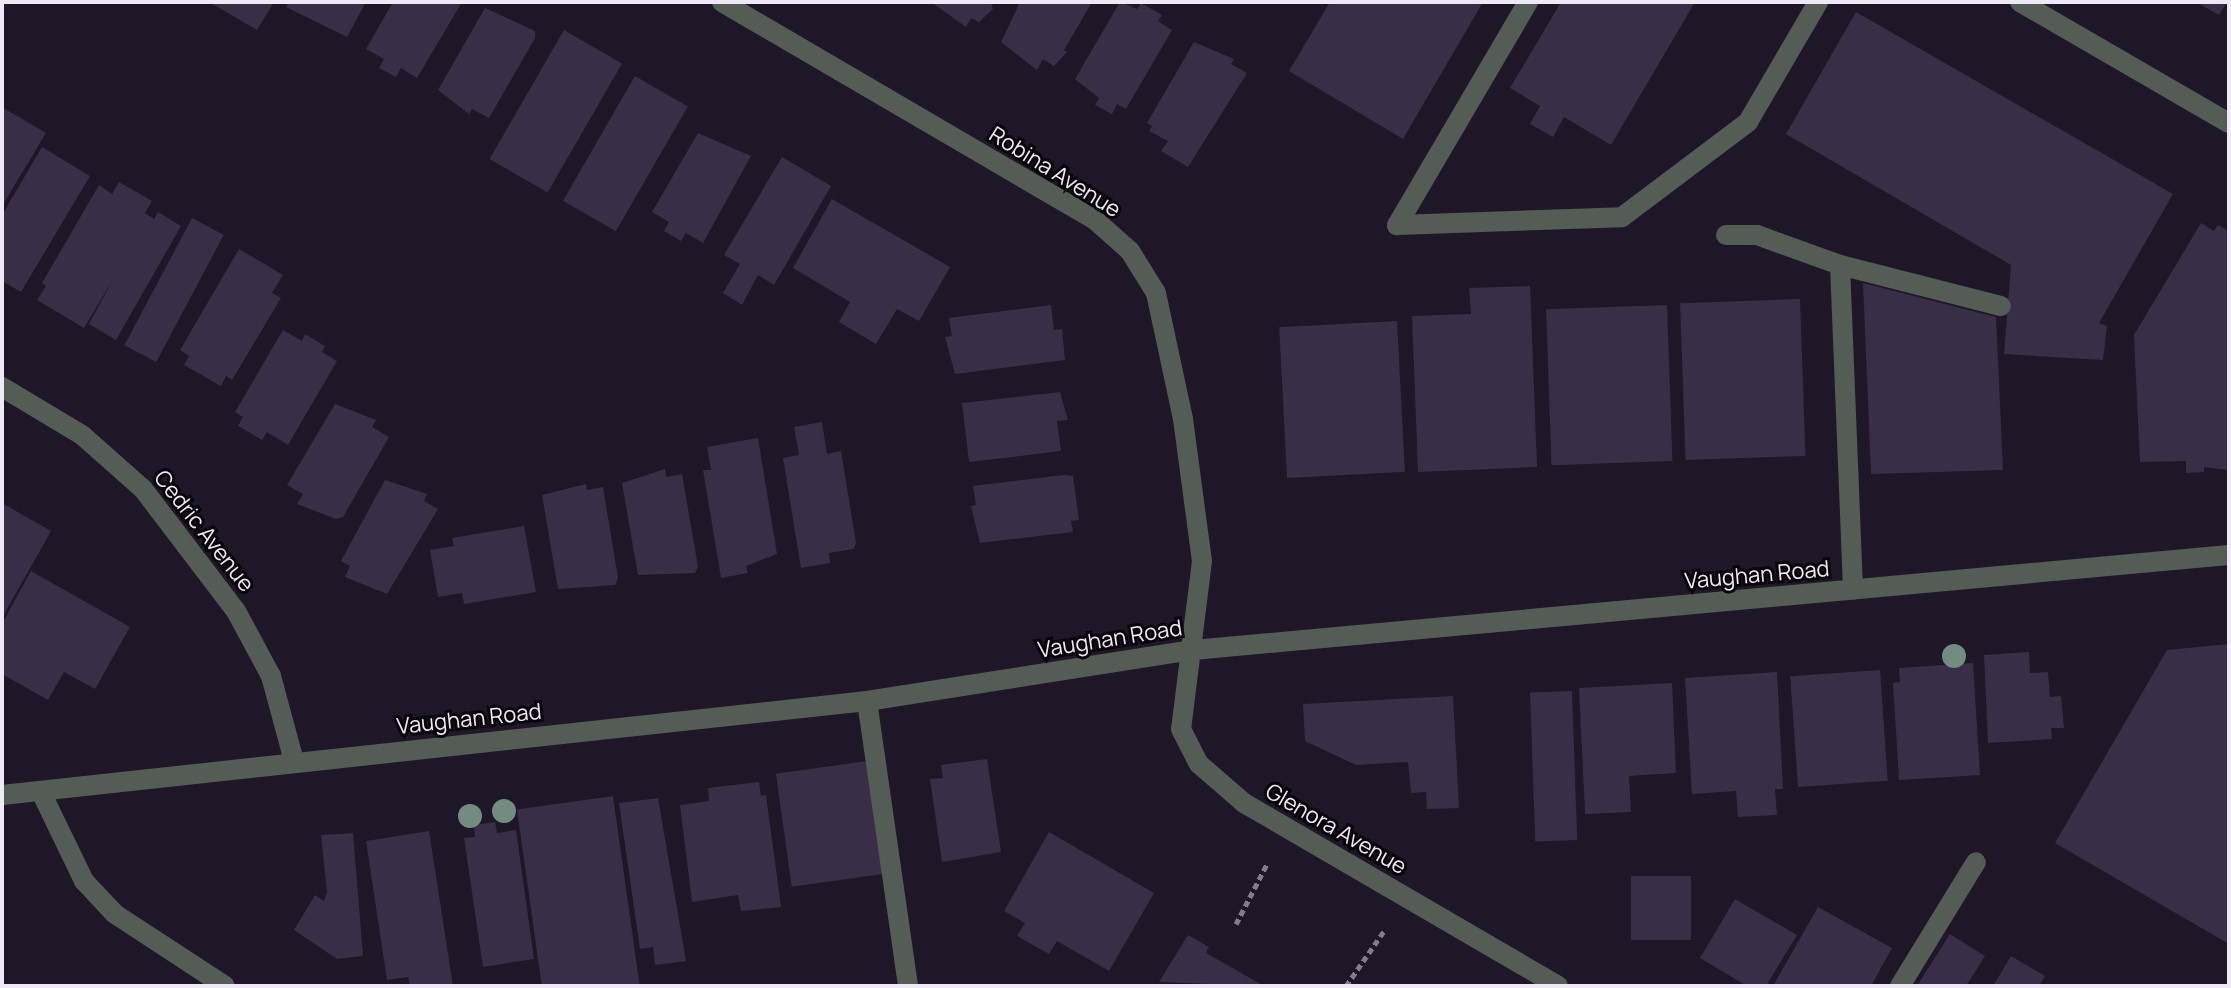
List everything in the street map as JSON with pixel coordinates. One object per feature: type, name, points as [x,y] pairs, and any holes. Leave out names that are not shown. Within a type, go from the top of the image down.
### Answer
[{"type":"street","name":"Robina Avenue","points":[[722,2],[1095,220],[1130,251],[1156,293],[1183,419],[1202,561],[1193,650]]},
{"type":"street","points":[[1528,2],[1397,225],[1622,217],[1748,122],[1818,2]]},
{"type":"street","points":[[2020,2],[2229,123]]},
{"type":"street","points":[[1726,235],[1757,235],[1840,265],[2001,306]]},
{"type":"street","points":[[1840,265],[1853,590]]},
{"type":"street","name":"Cedric Avenue","points":[[2,387],[82,435],[143,489],[236,611],[271,676],[294,761]]},
{"type":"street","name":"Vaughan Road","points":[[2,795],[867,701],[1193,650],[2229,555]]},
{"type":"street","name":"Glenora Avenue","points":[[1193,650],[1181,729],[1199,764],[1244,803],[1558,986]]},
{"type":"street","points":[[867,701],[908,986]]},
{"type":"street","points":[[41,792],[84,881],[115,914],[225,986]]},
{"type":"street","points":[[1900,986],[1976,862]]},
{"type":"path","points":[[1236,924],[1268,863]]},
{"type":"path","points":[[1346,986],[1385,931]]},
{"type":"building","points":[[209,2],[274,2],[257,30]]},
{"type":"building","points":[[289,2],[366,2],[347,37],[286,7]]},
{"type":"building","points":[[393,2],[462,2],[417,78],[401,68],[396,77],[379,68],[384,59],[366,49]]},
{"type":"building","points":[[931,2],[991,2],[993,9],[979,22],[971,18],[966,27]]},
{"type":"building","points":[[1020,2],[1092,2],[1064,50],[1067,52],[1054,66],[1043,59],[1037,70],[1001,42]]},
{"type":"building","points":[[1120,2],[1137,9],[1141,3],[1162,15],[1158,21],[1172,30],[1126,109],[1117,104],[1112,114],[1095,105],[1099,98],[1075,79]]},
{"type":"building","points":[[1330,2],[1483,2],[1403,139],[1289,71]]},
{"type":"building","points":[[1561,2],[1695,2],[1611,145],[1564,117],[1553,137],[1530,124],[1540,106],[1510,88]]},
{"type":"building","points":[[2196,2],[2227,2],[2219,15]]},
{"type":"building","points":[[485,8],[535,31],[535,38],[489,118],[472,109],[469,114],[438,90]]},
{"type":"building","points":[[1856,12],[2173,194],[2099,323],[2107,326],[2103,360],[2004,354],[2011,265],[1786,134]]},
{"type":"building","points":[[564,30],[622,64],[548,193],[490,159]]},
{"type":"building","points":[[1194,42],[1234,59],[1231,64],[1247,73],[1188,167],[1161,151],[1168,141],[1149,131],[1152,126],[1147,123]]},
{"type":"building","points":[[635,76],[688,106],[616,231],[563,201]]},
{"type":"building","points":[[2,107],[46,133],[2,206]]},
{"type":"building","points":[[698,133],[751,156],[703,243],[686,233],[681,241],[664,231],[669,222],[652,212]]},
{"type":"building","points":[[42,147],[90,176],[21,292],[2,281],[2,215]]},
{"type":"building","points":[[782,157],[831,186],[774,285],[758,275],[742,305],[723,293],[740,264],[724,255]]},
{"type":"building","points":[[119,182],[152,201],[145,213],[154,219],[158,212],[181,226],[116,340],[89,324],[112,281],[84,328],[37,300],[46,286],[42,283],[99,185],[112,194]]},
{"type":"building","points":[[832,199],[950,267],[919,321],[897,309],[876,344],[839,322],[850,302],[793,268]]},
{"type":"building","points":[[192,218],[224,235],[156,362],[124,345]]},
{"type":"building","points":[[2201,223],[2214,231],[2218,225],[2229,231],[2229,470],[2204,467],[2204,472],[2186,473],[2186,461],[2140,462],[2134,335]]},
{"type":"building","points":[[239,249],[283,275],[272,293],[281,298],[232,380],[226,376],[221,386],[184,365],[189,356],[180,350]]},
{"type":"building","points":[[1863,283],[1996,317],[2003,470],[1871,474]]},
{"type":"building","points":[[1530,286],[1537,467],[1418,472],[1412,316],[1471,314],[1469,288]]},
{"type":"building","points":[[1800,299],[1805,456],[1686,460],[1680,303]]},
{"type":"building","points":[[1051,305],[1054,330],[1062,329],[1065,360],[955,374],[945,337],[952,336],[949,318]]},
{"type":"building","points":[[1667,305],[1672,461],[1552,465],[1546,309]]},
{"type":"building","points":[[1397,321],[1405,472],[1287,478],[1279,327]]},
{"type":"building","points":[[283,330],[302,341],[305,334],[325,346],[322,352],[337,361],[288,445],[267,432],[262,440],[238,426],[243,417],[235,412]]},
{"type":"building","points":[[1060,392],[1068,420],[1057,421],[1061,451],[969,462],[962,403]]},
{"type":"building","points":[[335,404],[376,420],[372,427],[389,437],[343,517],[336,519],[297,504],[303,494],[287,485]]},
{"type":"building","points":[[822,422],[827,454],[841,451],[856,543],[854,549],[829,553],[830,563],[801,568],[783,458],[799,455],[794,427]]},
{"type":"building","points":[[758,438],[777,554],[746,566],[748,573],[721,578],[703,470],[711,470],[707,447]]},
{"type":"building","points":[[665,469],[666,477],[682,474],[698,567],[695,573],[638,575],[622,483]]},
{"type":"building","points":[[1073,476],[1079,520],[1071,521],[1073,532],[980,543],[971,506],[976,505],[973,486]]},
{"type":"building","points":[[385,480],[427,494],[424,501],[438,509],[387,594],[345,577],[350,566],[341,561]]},
{"type":"building","points":[[586,484],[587,490],[603,487],[618,578],[615,585],[558,589],[542,495]]},
{"type":"building","points":[[2,503],[51,531],[2,618]]},
{"type":"building","points":[[524,526],[536,592],[464,604],[462,593],[438,597],[430,550],[454,546],[452,538]]},
{"type":"building","points":[[31,571],[130,627],[95,689],[64,672],[48,700],[2,674],[2,624]]},
{"type":"building","points":[[2229,644],[2229,944],[2055,843],[2167,650]]},
{"type":"building","points":[[2029,652],[2030,673],[2048,672],[2050,697],[2061,696],[2064,728],[2051,728],[2052,739],[1988,743],[1984,655]]},
{"type":"building","points":[[1973,663],[1980,775],[1899,780],[1893,683],[1900,682],[1899,668]]},
{"type":"building","points":[[1880,670],[1888,781],[1798,787],[1790,676]]},
{"type":"building","points":[[1777,672],[1783,789],[1775,789],[1777,815],[1738,817],[1736,791],[1692,794],[1685,678]]},
{"type":"building","points":[[1672,683],[1676,773],[1629,776],[1631,812],[1585,814],[1579,688]]},
{"type":"building","points":[[1572,691],[1577,840],[1535,841],[1530,692]]},
{"type":"building","points":[[1453,696],[1459,808],[1427,809],[1426,792],[1411,793],[1408,762],[1356,765],[1305,741],[1303,704]]},
{"type":"building","points":[[987,759],[1001,852],[942,862],[930,779],[943,778],[941,765]]},
{"type":"building","points":[[867,761],[883,874],[792,887],[776,774]]},
{"type":"building","points":[[759,782],[761,796],[766,795],[781,907],[741,911],[738,895],[692,902],[680,805],[709,801],[708,788]]},
{"type":"building","points":[[613,796],[640,986],[542,986],[517,809]]},
{"type":"building","points":[[658,798],[686,961],[655,965],[653,947],[640,949],[619,803]]},
{"type":"building","points":[[495,822],[497,833],[516,830],[534,959],[483,967],[464,838],[475,837],[474,825]]},
{"type":"building","points":[[429,831],[453,986],[410,986],[408,977],[387,980],[366,841]]},
{"type":"building","points":[[1049,832],[1154,893],[1109,971],[1057,941],[1049,954],[1017,936],[1025,923],[1004,911]]},
{"type":"building","points":[[353,833],[363,956],[337,959],[294,930],[315,895],[324,901],[327,892],[321,835]]},
{"type":"building","points":[[1631,876],[1691,876],[1691,940],[1631,940]]},
{"type":"building","points":[[1735,899],[1797,935],[1766,986],[1747,986],[1700,958]]},
{"type":"building","points":[[1818,907],[1892,948],[1871,986],[1773,986]]},
{"type":"building","points":[[1950,934],[1985,956],[1966,986],[1917,986]]},
{"type":"building","points":[[1188,935],[1209,947],[1206,953],[1264,986],[1159,982]]},
{"type":"building","points":[[2011,956],[2045,976],[2039,986],[1993,986]]}]
